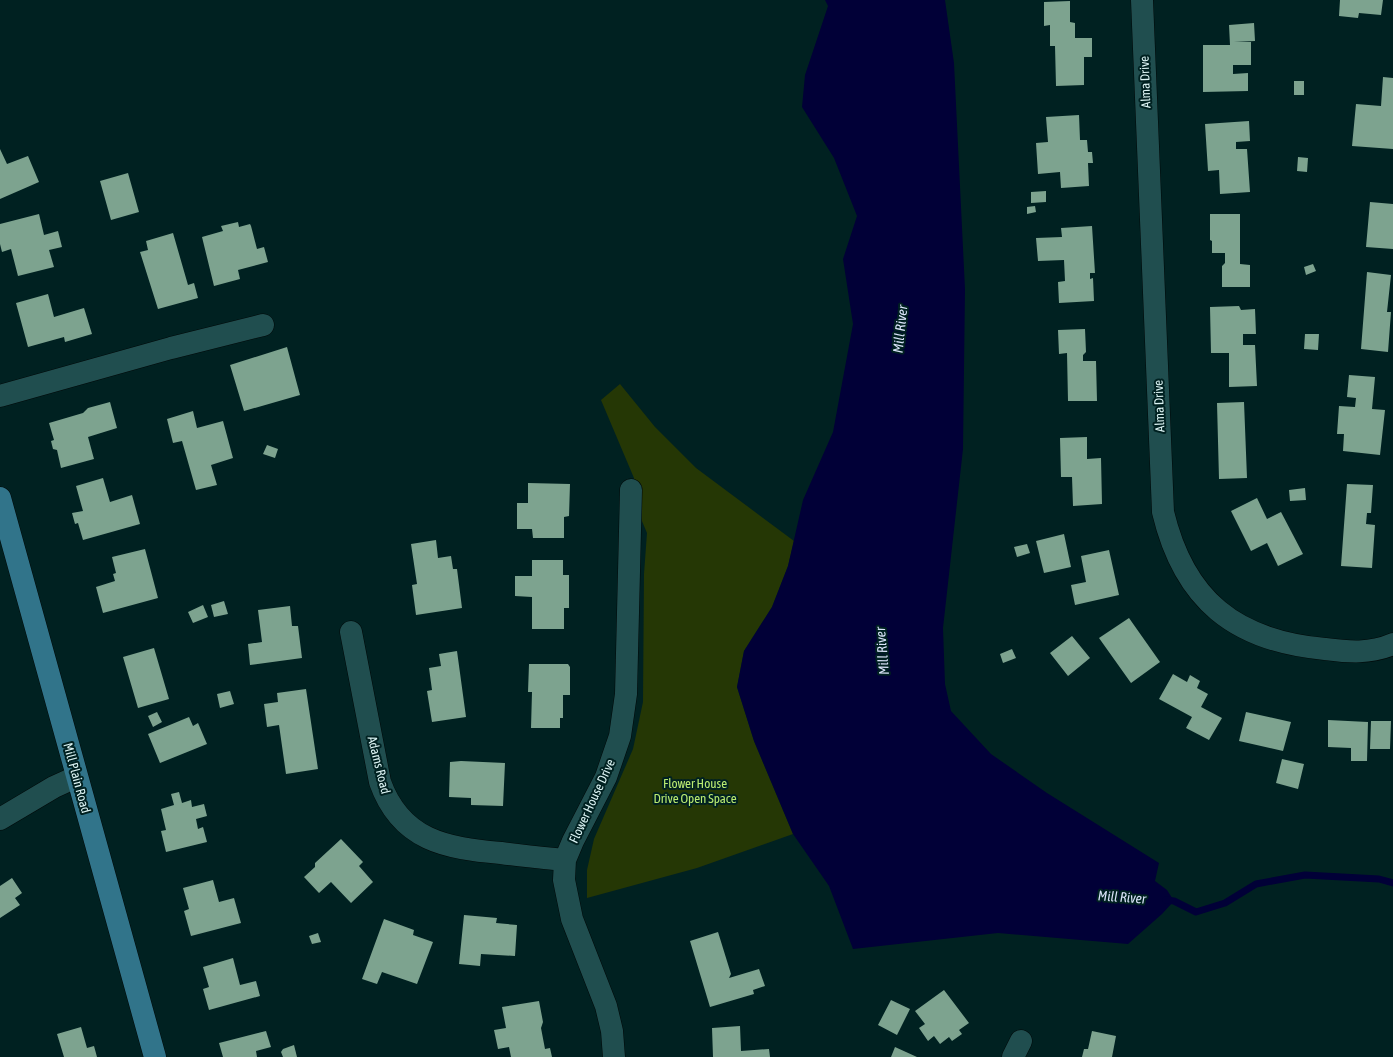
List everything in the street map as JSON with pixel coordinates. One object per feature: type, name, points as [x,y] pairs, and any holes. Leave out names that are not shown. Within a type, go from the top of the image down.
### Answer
[{"type":"main road","name":"Mill Plain Road","points":[[0,498],[76,777],[155,1057]]},
{"type":"street","name":"Alma Drive","points":[[1142,0],[1163,512],[1174,549],[1192,582],[1207,599],[1232,621],[1262,637],[1298,647],[1348,652],[1380,650],[1393,644]]},
{"type":"street","points":[[0,396],[171,348],[263,325]]},
{"type":"street","name":"Flower House Drive","points":[[614,1057],[612,1031],[606,1006],[572,919],[564,880],[565,860],[606,777],[620,736],[626,694],[631,490]]},
{"type":"street","name":"Adams Road","points":[[351,632],[380,782],[386,798],[404,821],[420,834],[439,843],[460,850],[565,860]]},
{"type":"street","points":[[0,819],[54,786],[76,777]]},
{"type":"green space","name":"Flower House Drive Open Space","points":[[620,384],[655,427],[696,468],[794,541],[788,566],[772,607],[744,651],[737,687],[754,741],[793,834],[697,868],[587,898],[587,870],[594,839],[633,749],[643,702],[644,574],[647,533],[639,514],[634,478],[601,400]]},
{"type":"water","points":[[825,0],[945,0],[954,63],[965,289],[963,449],[943,628],[945,684],[951,711],[991,754],[1047,793],[1159,863],[1155,881],[1167,890],[1174,901],[1162,914],[1128,944],[998,933],[853,949],[829,886],[793,834],[754,741],[737,687],[744,651],[772,607],[788,566],[803,500],[833,432],[853,324],[843,259],[857,216],[834,158],[802,107],[805,75],[828,6]]},
{"type":"building","points":[[1340,0],[1383,0],[1381,15],[1359,13],[1358,18],[1339,16]]},
{"type":"building","points":[[1070,1],[1070,22],[1075,23],[1075,38],[1092,38],[1092,57],[1084,57],[1084,85],[1056,86],[1055,46],[1050,46],[1050,25],[1044,26],[1044,2]]},
{"type":"building","points":[[1254,23],[1255,41],[1234,42],[1251,42],[1251,65],[1233,65],[1233,74],[1248,73],[1248,91],[1203,92],[1203,45],[1230,45],[1229,25]]},
{"type":"building","points":[[1383,77],[1393,78],[1393,149],[1352,146],[1356,104],[1381,106]]},
{"type":"building","points":[[1294,81],[1304,81],[1304,95],[1294,95]]},
{"type":"building","points":[[1079,115],[1080,140],[1087,140],[1088,152],[1092,152],[1093,163],[1088,163],[1089,186],[1061,188],[1060,172],[1038,174],[1036,143],[1048,142],[1046,117]]},
{"type":"building","points":[[1249,121],[1250,141],[1236,142],[1236,149],[1247,149],[1250,192],[1220,194],[1219,170],[1208,171],[1205,124]]},
{"type":"building","points":[[0,149],[7,164],[28,156],[39,182],[0,199]]},
{"type":"building","points":[[1298,157],[1308,158],[1307,172],[1297,171]]},
{"type":"building","points":[[128,173],[139,212],[111,220],[100,181]]},
{"type":"building","points":[[1046,191],[1046,202],[1031,203],[1031,192]]},
{"type":"building","points":[[1370,202],[1393,204],[1393,249],[1366,247]]},
{"type":"building","points":[[1035,206],[1036,212],[1027,214],[1027,207]]},
{"type":"building","points":[[39,214],[44,235],[58,231],[62,247],[49,250],[54,267],[18,276],[11,249],[2,252],[0,244],[0,224]]},
{"type":"building","points":[[1210,214],[1240,214],[1240,264],[1250,265],[1250,287],[1222,287],[1222,266],[1225,263],[1225,253],[1212,253],[1212,241],[1210,240]]},
{"type":"building","points":[[238,222],[239,227],[250,224],[257,249],[264,247],[268,262],[238,270],[240,279],[214,286],[202,237],[223,231],[221,226]]},
{"type":"building","points":[[1092,226],[1095,273],[1090,273],[1090,279],[1093,278],[1094,301],[1059,303],[1058,282],[1065,281],[1064,260],[1038,261],[1036,238],[1062,237],[1061,228]]},
{"type":"building","points":[[173,233],[188,285],[194,283],[198,298],[158,309],[140,252],[148,250],[146,241]]},
{"type":"building","points":[[1313,264],[1316,271],[1306,275],[1304,267]]},
{"type":"building","points":[[1367,272],[1391,275],[1387,312],[1391,312],[1388,352],[1361,349]]},
{"type":"building","points":[[48,294],[54,317],[84,308],[92,334],[65,342],[64,337],[28,347],[16,303]]},
{"type":"building","points":[[1239,306],[1241,310],[1255,309],[1256,334],[1243,334],[1243,345],[1255,345],[1257,386],[1229,387],[1229,353],[1211,353],[1210,307]]},
{"type":"building","points":[[1085,329],[1086,352],[1083,355],[1083,361],[1096,361],[1097,401],[1068,401],[1067,353],[1059,354],[1058,330]]},
{"type":"building","points":[[1305,334],[1319,334],[1318,350],[1304,349]]},
{"type":"building","points":[[287,347],[300,395],[244,411],[230,365]]},
{"type":"building","points":[[1349,375],[1375,377],[1372,409],[1385,410],[1380,455],[1343,451],[1344,434],[1337,434],[1339,406],[1355,407],[1356,398],[1347,397]]},
{"type":"building","points":[[110,402],[117,428],[88,437],[94,459],[61,468],[57,450],[53,449],[51,441],[54,440],[49,423],[83,413],[88,408]]},
{"type":"building","points":[[1244,402],[1247,478],[1219,479],[1217,403]]},
{"type":"building","points":[[193,411],[197,428],[223,421],[233,458],[211,465],[217,485],[196,490],[182,441],[173,443],[167,419]]},
{"type":"building","points":[[1087,437],[1087,459],[1101,458],[1102,504],[1073,506],[1072,477],[1061,477],[1060,438]]},
{"type":"building","points":[[267,445],[278,449],[275,458],[263,454]]},
{"type":"building","points":[[103,478],[110,502],[132,495],[140,524],[83,540],[78,523],[75,524],[72,513],[83,511],[76,486]]},
{"type":"building","points":[[528,483],[570,484],[569,516],[564,517],[564,538],[533,538],[532,529],[517,529],[517,503],[528,503]]},
{"type":"building","points":[[1347,484],[1373,485],[1371,513],[1367,513],[1366,524],[1375,525],[1372,568],[1341,566]]},
{"type":"building","points":[[1305,488],[1306,500],[1290,501],[1289,490]]},
{"type":"building","points":[[1257,498],[1267,519],[1281,512],[1303,554],[1278,566],[1267,543],[1251,551],[1231,511]]},
{"type":"building","points":[[1064,534],[1071,567],[1044,573],[1036,541]]},
{"type":"building","points":[[436,540],[438,558],[451,556],[453,569],[457,569],[462,608],[416,615],[412,585],[417,584],[411,544]]},
{"type":"building","points":[[1027,544],[1030,553],[1017,557],[1014,547]]},
{"type":"building","points":[[145,549],[158,598],[103,613],[96,587],[115,581],[113,574],[116,573],[112,557]]},
{"type":"building","points":[[1109,550],[1119,595],[1075,605],[1071,585],[1086,582],[1081,556]]},
{"type":"building","points":[[532,560],[563,560],[563,575],[569,575],[569,608],[564,608],[564,629],[532,629],[532,597],[515,596],[515,576],[532,576]]},
{"type":"building","points":[[224,601],[228,614],[214,617],[211,605]]},
{"type":"building","points":[[203,605],[208,617],[193,623],[188,612]]},
{"type":"building","points":[[290,606],[292,626],[298,626],[302,658],[250,665],[248,644],[262,642],[258,610]]},
{"type":"building","points":[[1129,618],[1160,662],[1131,683],[1099,638]]},
{"type":"building","points":[[1072,636],[1090,658],[1068,676],[1050,653]]},
{"type":"building","points":[[154,648],[169,699],[138,708],[123,657]]},
{"type":"building","points":[[1012,649],[1016,658],[1003,663],[1000,654]]},
{"type":"building","points":[[457,651],[466,717],[432,722],[427,691],[432,690],[429,668],[441,666],[439,654]]},
{"type":"building","points":[[529,664],[568,664],[570,667],[570,695],[563,695],[563,718],[560,718],[560,728],[531,728],[532,692],[528,692]]},
{"type":"building","points":[[1173,674],[1187,682],[1190,675],[1200,681],[1197,688],[1208,694],[1201,707],[1222,718],[1209,740],[1186,728],[1192,717],[1159,699]]},
{"type":"building","points":[[306,689],[318,769],[286,774],[279,725],[267,727],[264,704],[278,702],[277,693]]},
{"type":"building","points":[[230,691],[234,704],[220,708],[217,694]]},
{"type":"building","points":[[157,712],[162,722],[153,727],[148,716]]},
{"type":"building","points":[[1246,712],[1291,722],[1283,751],[1239,741]]},
{"type":"building","points":[[189,717],[193,726],[198,723],[207,744],[160,763],[148,734]]},
{"type":"building","points":[[1328,720],[1368,722],[1367,761],[1351,761],[1351,748],[1328,747]]},
{"type":"building","points":[[1371,721],[1391,721],[1390,749],[1370,749]]},
{"type":"building","points":[[1282,759],[1304,764],[1298,789],[1276,783]]},
{"type":"building","points":[[450,762],[505,763],[503,806],[471,805],[471,798],[449,797]]},
{"type":"building","points":[[179,792],[182,803],[191,800],[192,807],[204,804],[207,816],[196,819],[198,829],[203,827],[207,842],[166,852],[161,831],[166,830],[161,809],[174,805],[171,794]]},
{"type":"building","points":[[341,839],[363,862],[359,866],[373,882],[351,903],[331,882],[319,893],[304,877],[315,867],[315,863]]},
{"type":"building","points":[[12,878],[22,893],[15,898],[20,905],[0,918],[0,886]]},
{"type":"building","points":[[213,880],[219,902],[234,898],[241,923],[191,936],[184,911],[189,909],[183,888]]},
{"type":"building","points":[[464,915],[497,918],[496,923],[517,925],[515,956],[481,954],[480,966],[459,964]]},
{"type":"building","points":[[384,919],[414,930],[413,935],[433,942],[417,984],[382,972],[377,984],[362,979]]},
{"type":"building","points":[[718,932],[731,974],[729,978],[759,969],[765,986],[753,990],[754,994],[710,1007],[690,941]]},
{"type":"building","points":[[318,933],[321,942],[312,944],[309,936]]},
{"type":"building","points":[[233,958],[240,985],[256,981],[260,996],[209,1010],[203,989],[209,987],[203,967]]},
{"type":"building","points":[[944,990],[969,1023],[959,1030],[962,1034],[952,1041],[949,1037],[940,1044],[934,1036],[928,1041],[919,1028],[925,1024],[915,1011]]},
{"type":"building","points":[[891,1000],[910,1009],[897,1035],[878,1025]]},
{"type":"building","points":[[539,1001],[543,1022],[541,1028],[545,1049],[550,1048],[552,1057],[511,1057],[509,1047],[498,1049],[494,1030],[506,1028],[502,1007]]},
{"type":"building","points":[[740,1026],[741,1051],[769,1049],[770,1057],[713,1057],[712,1028]]},
{"type":"building","points":[[81,1027],[87,1048],[94,1046],[97,1057],[64,1057],[57,1034]]},
{"type":"building","points":[[266,1031],[271,1047],[256,1051],[257,1057],[223,1057],[219,1043]]},
{"type":"building","points":[[1092,1031],[1116,1036],[1112,1057],[1082,1057],[1084,1049],[1088,1049]]},
{"type":"building","points":[[294,1045],[297,1057],[283,1057],[281,1052],[283,1049]]},
{"type":"building","points":[[895,1047],[917,1057],[891,1057]]},
{"type":"waterway","name":"Mill River","points":[[1166,900],[1174,901],[1196,912],[1225,903],[1256,884],[1305,875],[1379,879],[1393,883]]}]
